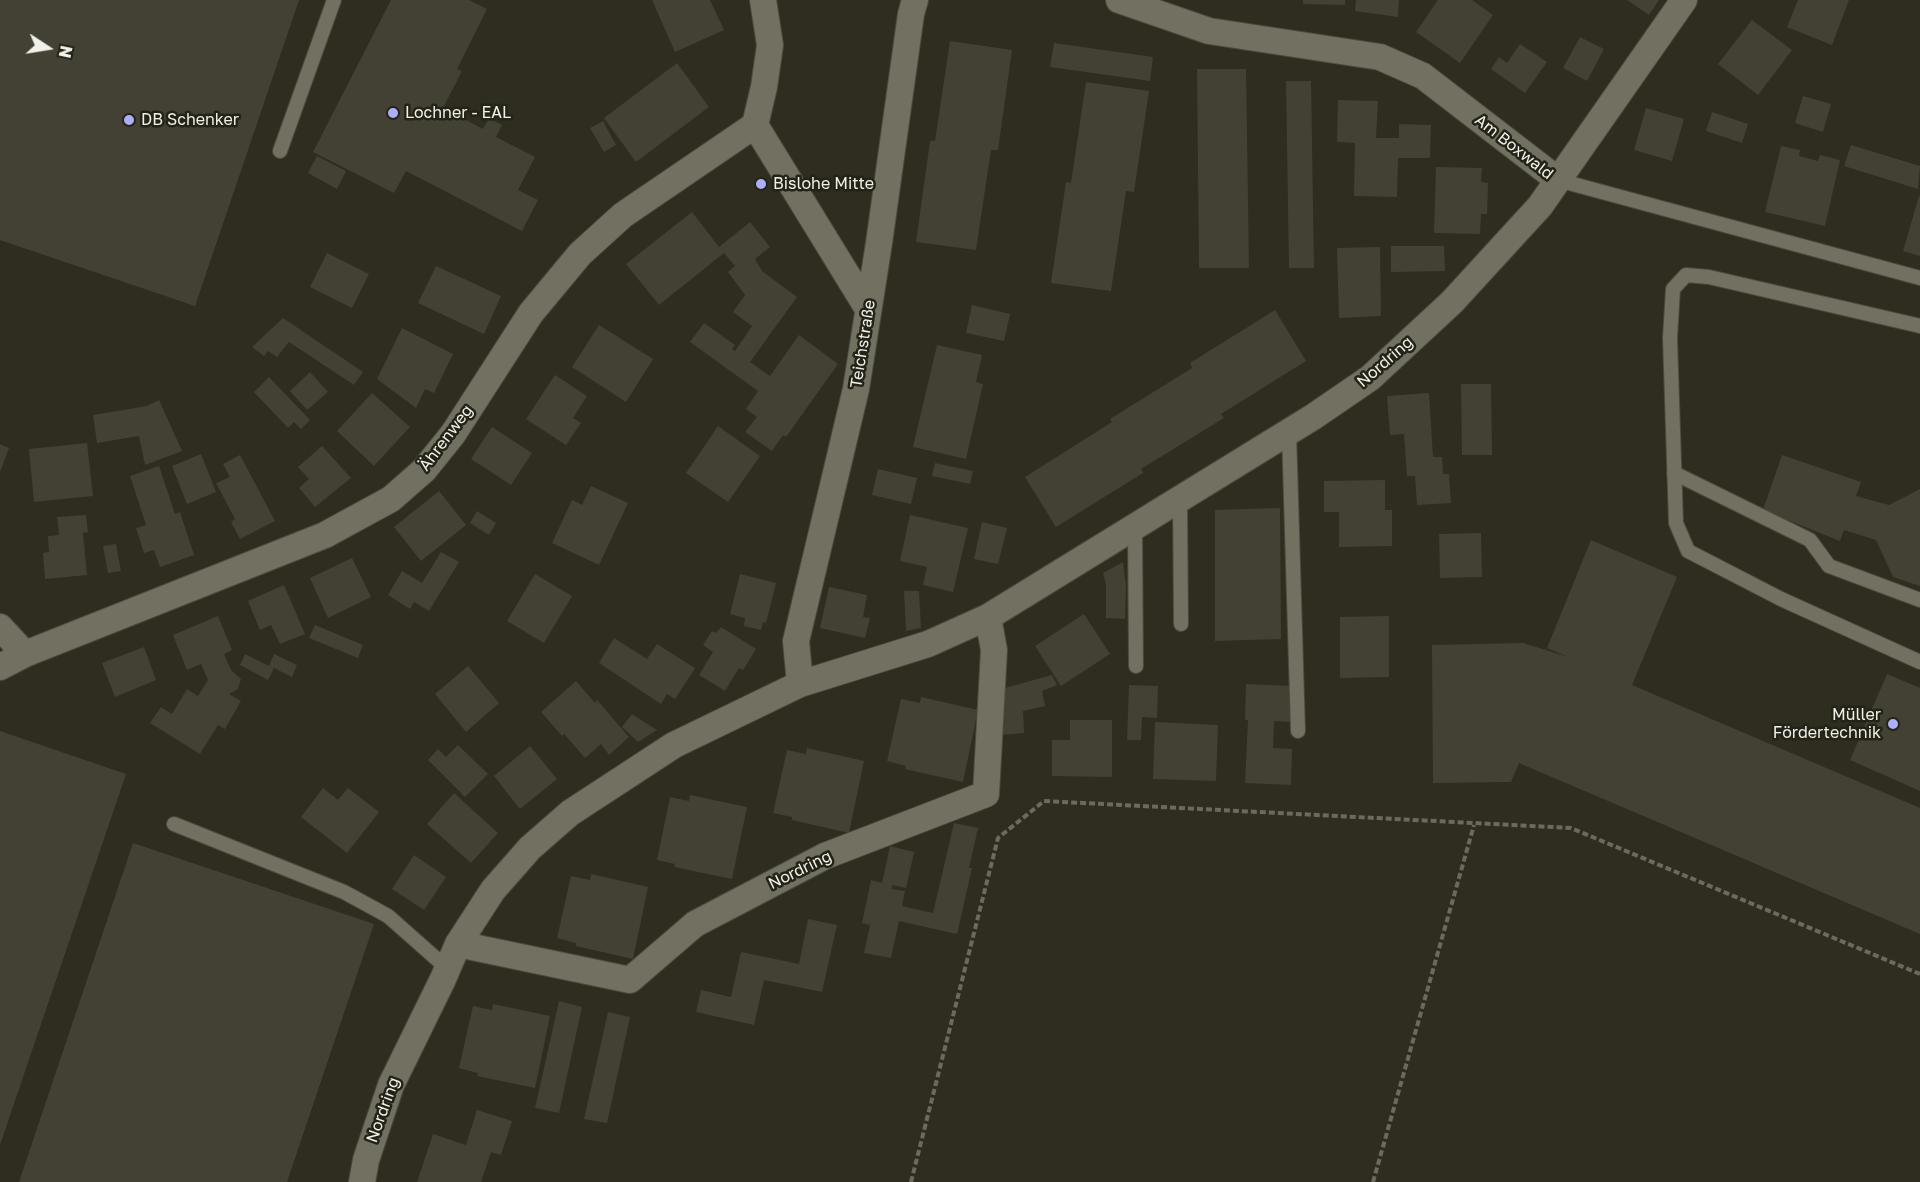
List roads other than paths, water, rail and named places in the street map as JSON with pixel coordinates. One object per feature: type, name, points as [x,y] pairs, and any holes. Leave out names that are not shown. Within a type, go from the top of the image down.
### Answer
[{"type":"street","points":[[763,0],[770,45],[764,87],[755,125],[868,309]]},
{"type":"street","name":"Teichstraße","points":[[800,684],[796,641],[856,389],[911,14],[915,0]]},
{"type":"street","name":"Am Boxwald","points":[[1119,0],[1209,31],[1380,57],[1423,76],[1558,180]]},
{"type":"street","name":"Nordring","points":[[362,1182],[366,1160],[391,1085],[458,944],[493,890],[530,848],[570,813],[674,746],[800,684],[928,644],[988,617],[1289,432],[1370,378],[1452,302],[1540,206],[1684,0]]},
{"type":"street","name":"Ährenweg","points":[[0,667],[25,654],[325,536],[391,499],[424,470],[453,434],[531,313],[580,254],[622,215],[755,125]]},
{"type":"street","name":"Nordring","points":[[458,944],[630,980],[695,924],[825,856],[986,795],[994,650],[988,617]]},
{"type":"street","points":[[0,627],[25,654]]},
{"type":"lane","points":[[280,151],[334,0]]},
{"type":"lane","name":"Am Boxwald","points":[[1558,180],[1920,278]]},
{"type":"lane","points":[[1920,326],[1709,277],[1686,274],[1672,289],[1670,338],[1676,523],[1688,550],[1781,599],[1920,662]]},
{"type":"lane","points":[[1289,432],[1298,731]]},
{"type":"lane","points":[[1674,473],[1810,540],[1829,566],[1920,600]]},
{"type":"lane","points":[[1180,500],[1181,624]]},
{"type":"lane","points":[[1135,527],[1136,666]]},
{"type":"lane","points":[[174,824],[344,892],[388,916],[448,969]]},
{"type":"place","name":"Lochner - EAL","points":[[393,113]]},
{"type":"place","name":"DB Schenker","points":[[129,120]]},
{"type":"place","name":"Bislohe Mitte","points":[[761,184]]},
{"type":"place","name":"Müller Fördertechnik","points":[[1893,724]]}]
